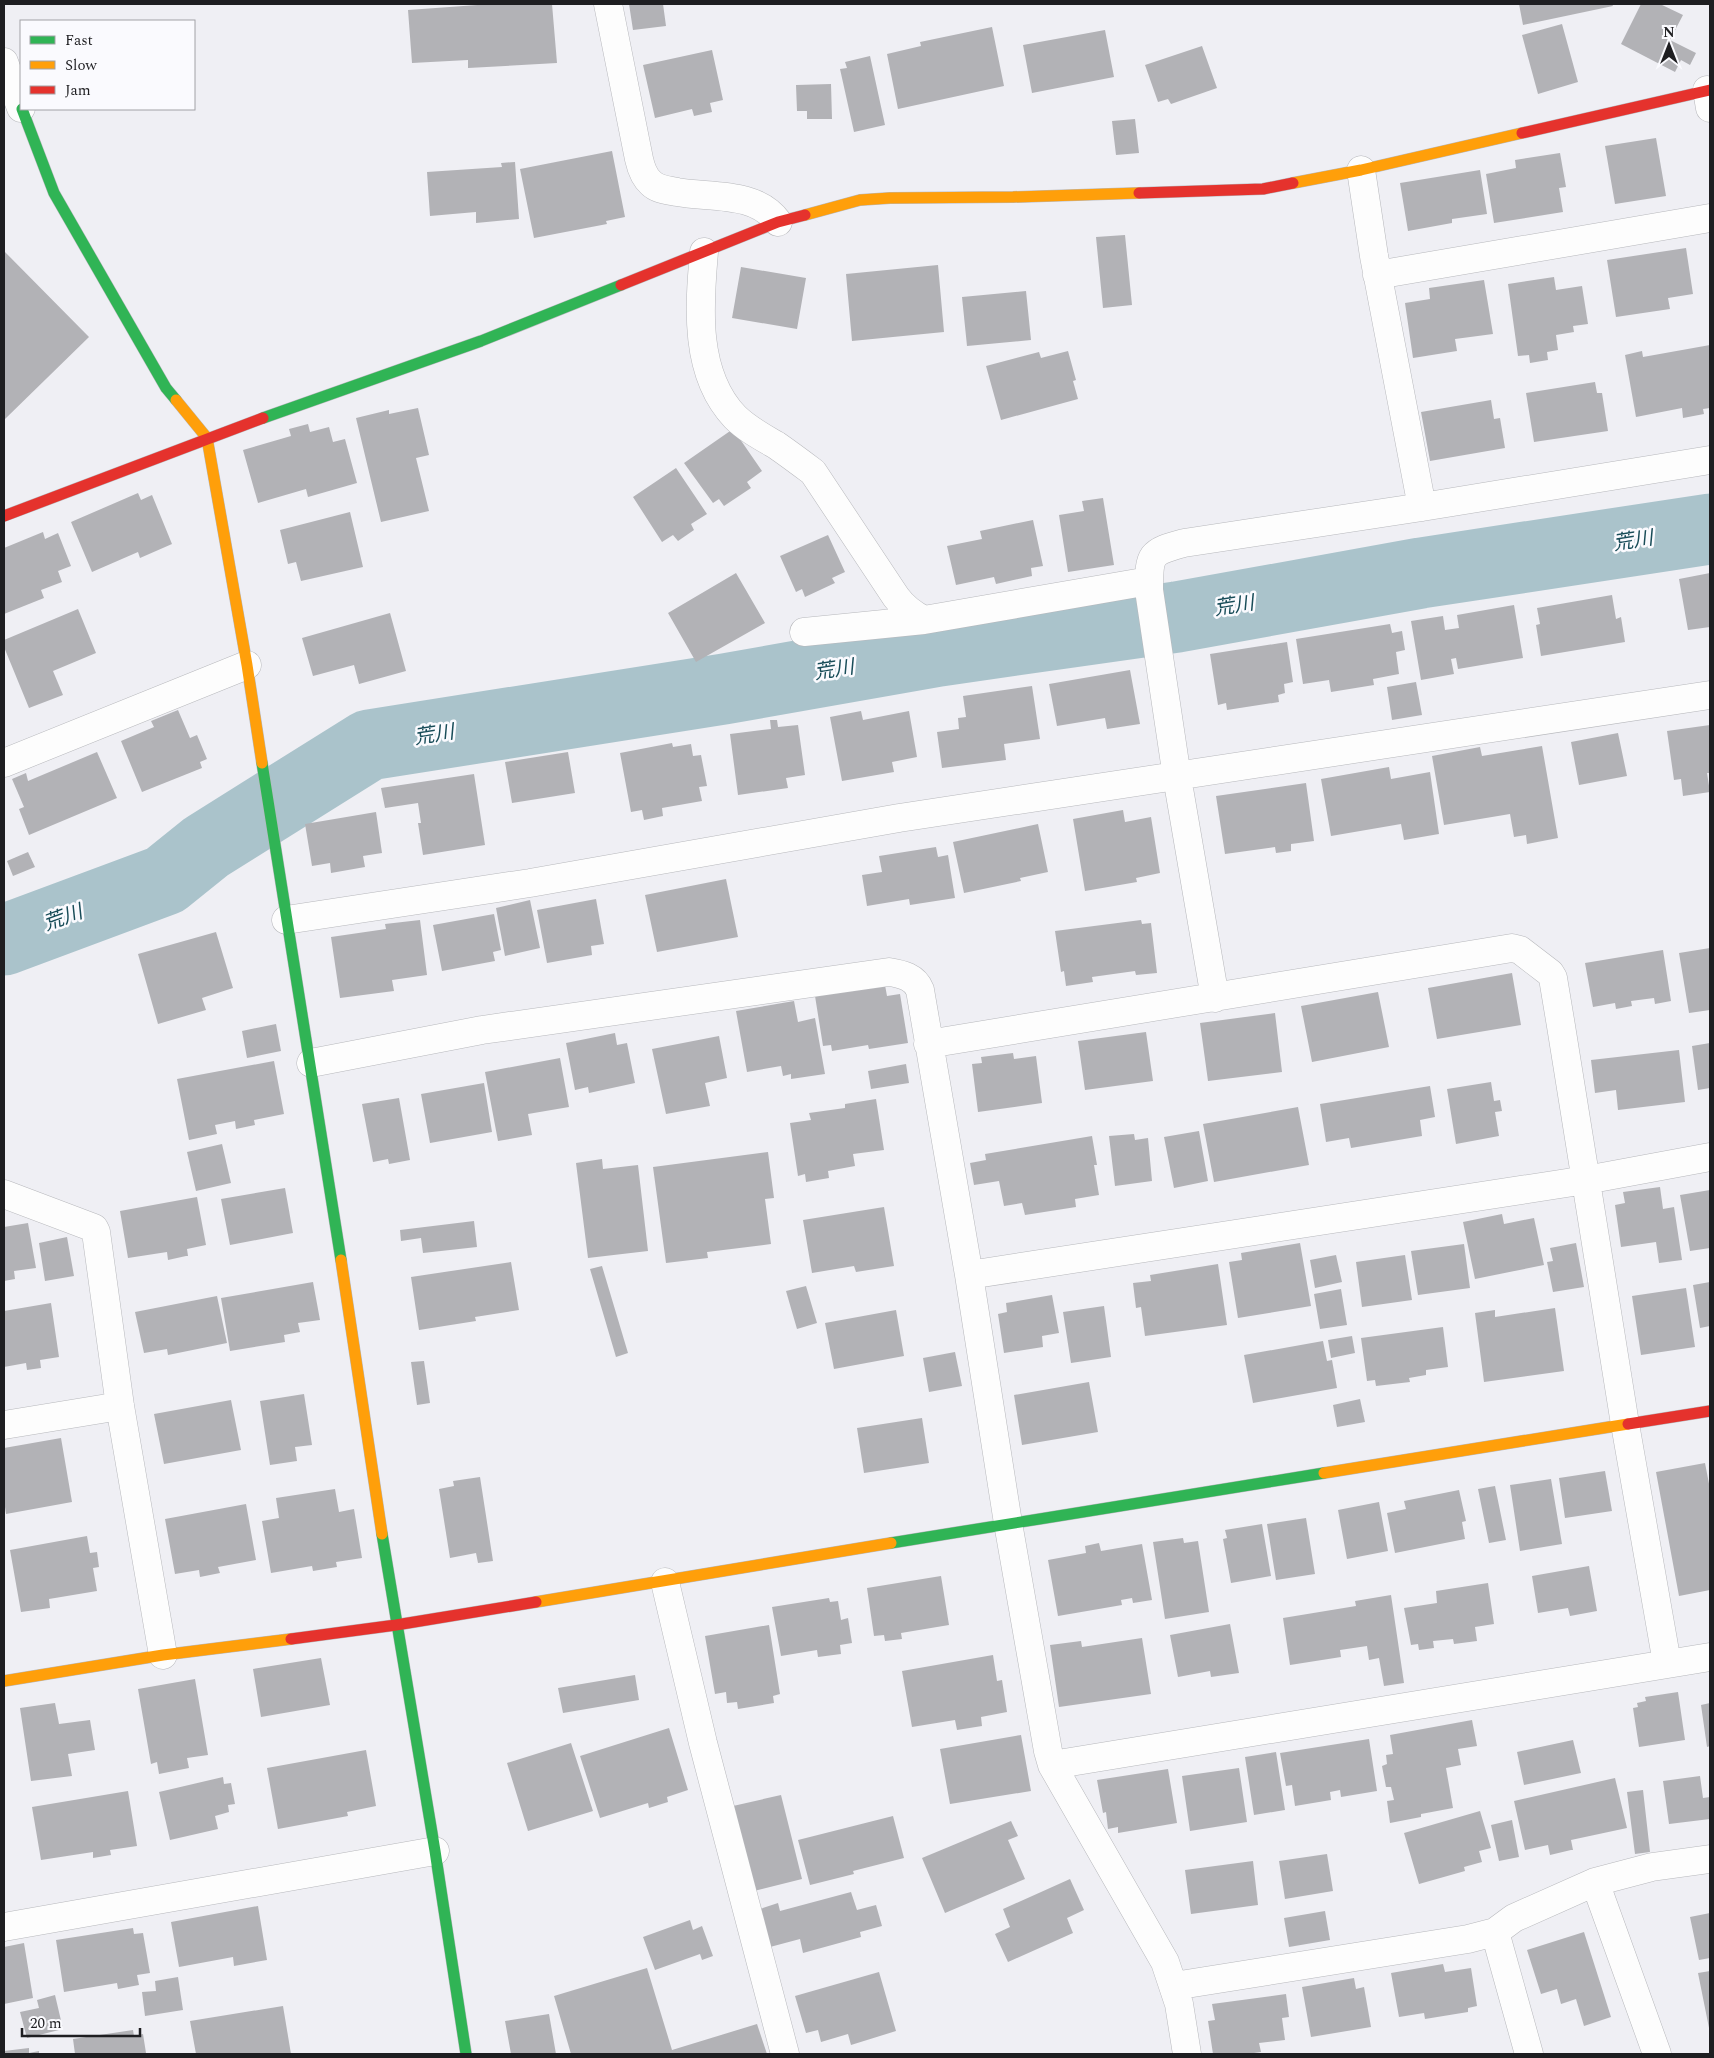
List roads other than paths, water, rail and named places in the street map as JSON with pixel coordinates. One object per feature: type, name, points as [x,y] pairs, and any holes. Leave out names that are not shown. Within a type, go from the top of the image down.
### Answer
[{"type":"street","points":[[608,4],[642,172],[650,183],[665,190],[745,200],[760,205],[773,215],[778,222]]},
{"type":"street","points":[[4,62],[20,105]]},
{"type":"street","points":[[4,516],[207,438],[481,341],[778,222],[860,200],[1263,189],[1709,96]]},
{"type":"street","points":[[22,110],[54,193],[166,388],[207,438],[247,664],[286,920],[311,1063],[396,1625],[435,1851],[466,2054]]},
{"type":"street","points":[[1361,170],[1377,274],[1422,507]]},
{"type":"street","points":[[1377,274],[1710,218]]},
{"type":"street","points":[[704,252],[702,341],[707,370],[722,399],[735,417],[756,434],[796,458],[813,472],[904,608],[924,620]]},
{"type":"street","points":[[1215,998],[1177,777],[1151,610],[1148,581],[1152,558],[1158,550],[1184,543],[1422,507],[1710,460]]},
{"type":"street","points":[[804,632],[924,620],[1148,581]]},
{"type":"street","points":[[4,763],[247,664]]},
{"type":"street","points":[[286,920],[530,884],[900,818],[1710,695]]},
{"type":"street","points":[[928,1044],[1512,948],[1520,950],[1550,973],[1667,1664]]},
{"type":"street","points":[[311,1063],[482,1030],[889,972],[903,974],[918,983],[969,1275],[1008,1523],[1048,1751],[1052,1765],[1156,1947],[1174,1986],[1187,2054]]},
{"type":"street","points":[[969,1275],[1586,1180],[1710,1157]]},
{"type":"street","points":[[4,1194],[94,1228],[96,1232],[120,1406],[163,1655]]},
{"type":"street","points":[[4,1425],[120,1406]]},
{"type":"street","points":[[4,1681],[163,1655],[396,1625],[664,1582],[1008,1523],[1710,1410]]},
{"type":"street","points":[[664,1582],[703,1743],[785,2054]]},
{"type":"street","points":[[1052,1765],[1710,1657]]},
{"type":"street","points":[[4,1927],[435,1851]]},
{"type":"street","points":[[1174,1986],[1468,1939],[1495,1932],[1514,1918],[1595,1882],[1652,1867],[1710,1859]]},
{"type":"street","points":[[1595,1882],[1657,2054]]},
{"type":"street","points":[[1495,1932],[1529,2054]]},
{"type":"waterway","name":"荒川","points":[[4,940],[165,880],[206,847],[369,745],[724,689],[939,651],[1177,617],[1421,573],[1710,529]]}]
